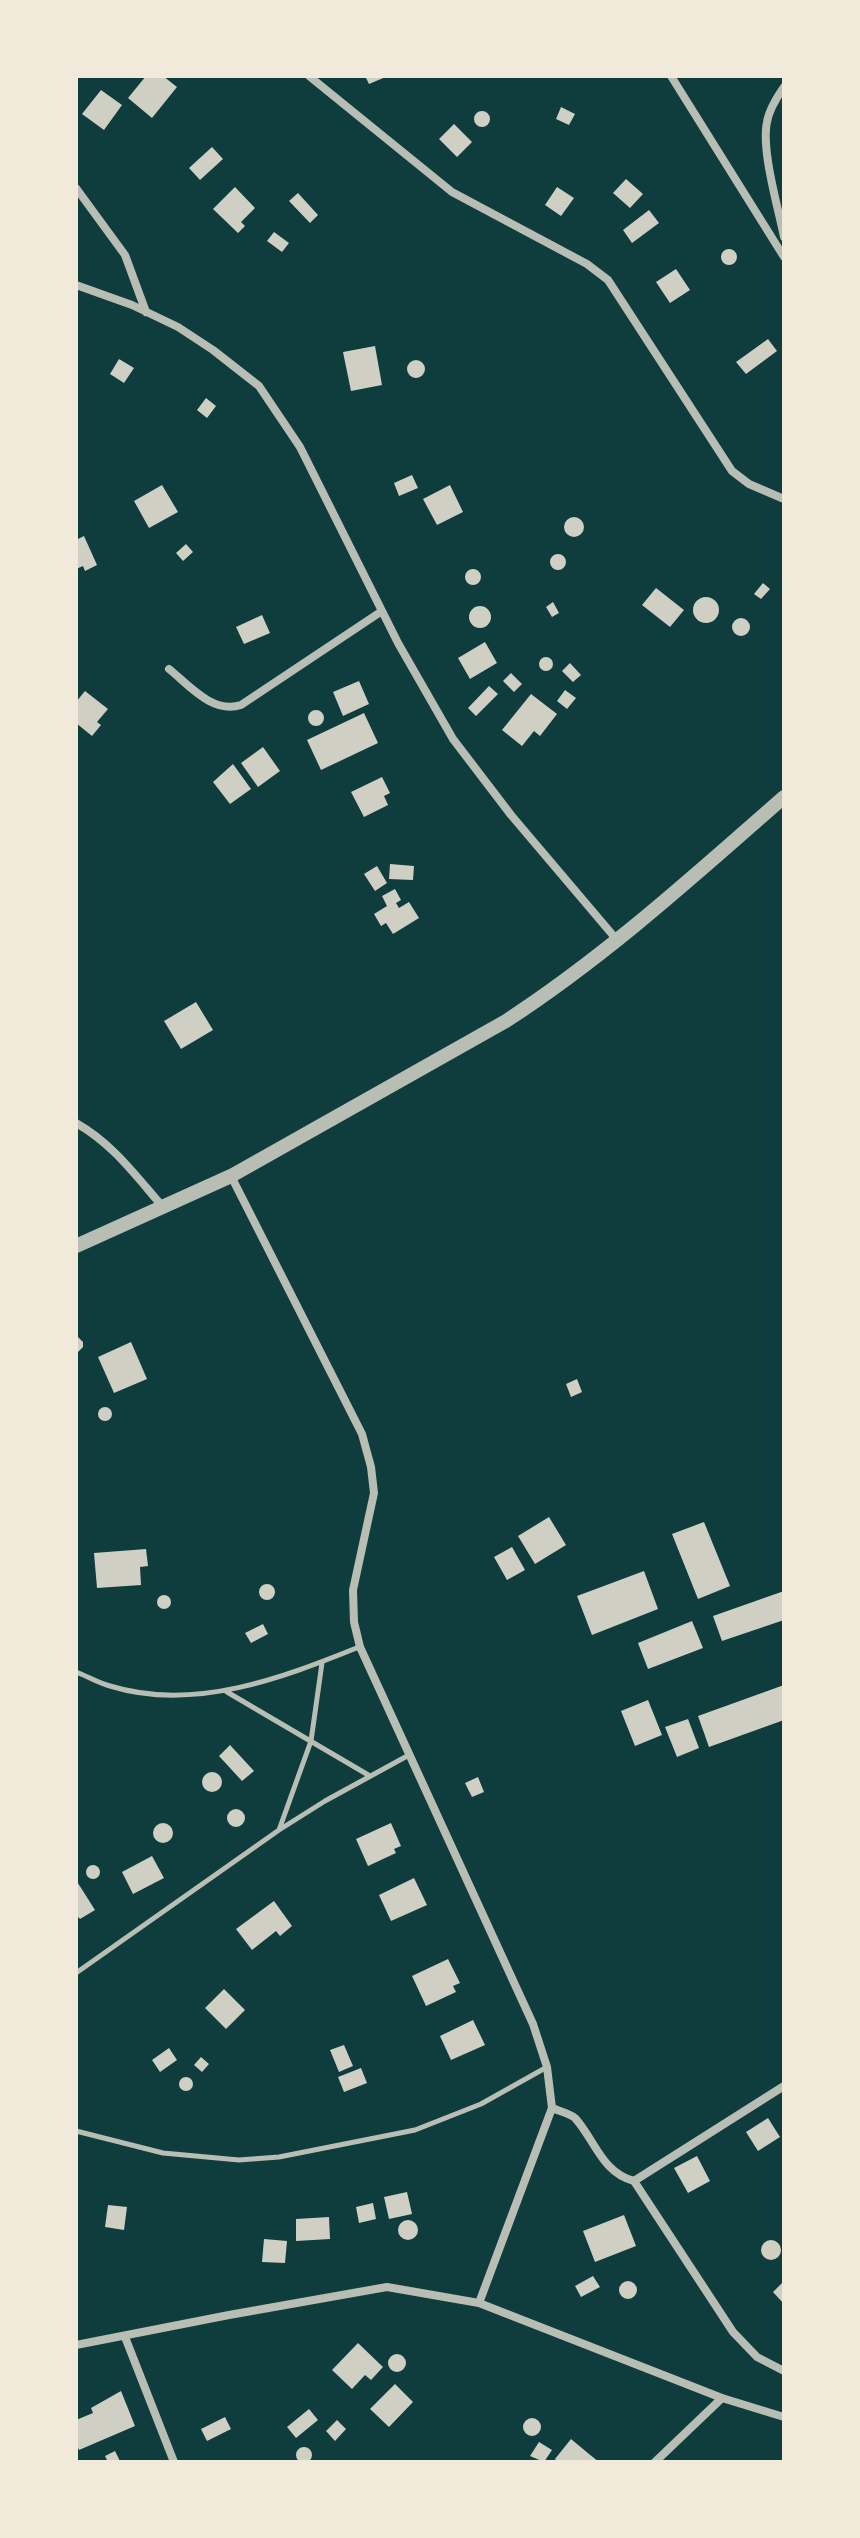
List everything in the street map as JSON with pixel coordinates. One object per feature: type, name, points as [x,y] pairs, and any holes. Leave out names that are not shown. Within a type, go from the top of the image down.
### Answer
[{"type":"street","points":[[309,76],[452,192],[587,264],[608,280],[732,471],[749,484],[784,499]]},
{"type":"street","points":[[671,76],[784,257]]},
{"type":"street","points":[[784,87],[766,122],[768,155],[784,237]]},
{"type":"street","points":[[76,188],[125,255],[146,312]]},
{"type":"street","points":[[76,285],[178,327],[259,386],[300,447],[382,611],[453,739],[511,815],[617,940]]},
{"type":"street","points":[[169,669],[216,706],[230,708],[241,705],[382,611]]},
{"type":"street","points":[[76,1246],[231,1176],[506,1021],[617,940],[784,797]]},
{"type":"street","points":[[76,1123],[111,1148],[163,1207]]},
{"type":"street","points":[[231,1176],[362,1434],[374,1493],[353,1590],[354,1622],[360,1647],[533,2024],[547,2067],[552,2108],[479,2303]]},
{"type":"street","points":[[634,2181],[784,2086]]},
{"type":"street","points":[[552,2108],[573,2116],[606,2164],[619,2177],[634,2181],[733,2332],[757,2357],[784,2371]]},
{"type":"street","points":[[76,2345],[387,2287],[479,2303],[722,2398],[784,2417]]},
{"type":"street","points":[[125,2337],[174,2462]]},
{"type":"street","points":[[655,2462],[722,2398]]},
{"type":"lane","points":[[76,1672],[110,1686],[155,1695],[225,1691],[292,1673],[360,1647]]},
{"type":"lane","points":[[279,1830],[311,1741],[322,1662]]},
{"type":"lane","points":[[225,1691],[370,1776]]},
{"type":"lane","points":[[76,1973],[279,1830],[409,1755]]},
{"type":"lane","points":[[76,2131],[163,2153],[239,2160],[279,2157],[415,2130],[481,2104],[547,2067]]},
{"type":"building","points":[[146,76],[163,76],[177,87],[152,118],[128,98]]},
{"type":"building","points":[[365,76],[388,76],[369,84]]},
{"type":"building","points":[[101,90],[122,105],[104,130],[82,114]]},
{"type":"building","points":[[561,107],[575,114],[569,125],[556,119]]},
{"type":"building","points":[[482,111],[490,119],[482,127],[474,119]]},
{"type":"building","points":[[454,124],[472,142],[457,157],[439,139]]},
{"type":"building","points":[[212,147],[223,159],[200,180],[189,168]]},
{"type":"building","points":[[626,179],[643,194],[630,208],[613,193]]},
{"type":"building","points":[[235,187],[255,208],[241,222],[245,226],[238,233],[213,209]]},
{"type":"building","points":[[557,187],[574,198],[561,216],[545,205]]},
{"type":"building","points":[[298,193],[318,215],[310,223],[289,201]]},
{"type":"building","points":[[649,210],[659,223],[632,243],[623,230]]},
{"type":"building","points":[[274,232],[289,243],[282,252],[267,241]]},
{"type":"building","points":[[726,249],[732,249],[737,257],[735,263],[726,265],[721,260],[721,254]]},
{"type":"building","points":[[676,269],[690,290],[670,303],[656,282]]},
{"type":"building","points":[[768,339],[777,351],[746,374],[736,362]]},
{"type":"building","points":[[375,346],[382,385],[351,391],[343,352]]},
{"type":"building","points":[[119,359],[134,368],[124,383],[110,374]]},
{"type":"building","points":[[416,360],[425,369],[416,378],[407,369]]},
{"type":"building","points":[[206,398],[216,406],[207,418],[197,410]]},
{"type":"building","points":[[412,475],[418,488],[399,496],[394,483]]},
{"type":"building","points":[[162,485],[178,512],[149,528],[134,501]]},
{"type":"building","points":[[450,485],[463,512],[437,525],[423,499]]},
{"type":"building","points":[[574,517],[581,520],[584,527],[581,534],[574,537],[567,534],[564,527],[567,520]]},
{"type":"building","points":[[84,536],[97,565],[85,571],[83,566],[76,569],[76,540]]},
{"type":"building","points":[[186,544],[193,552],[183,561],[176,553]]},
{"type":"building","points":[[558,554],[564,556],[564,568],[558,570],[552,568],[550,562],[552,556]]},
{"type":"building","points":[[470,569],[476,569],[481,577],[479,583],[470,585],[465,580],[465,574]]},
{"type":"building","points":[[763,583],[770,589],[761,599],[754,594]]},
{"type":"building","points":[[656,588],[684,610],[670,627],[642,605]]},
{"type":"building","points":[[706,597],[715,601],[719,610],[715,619],[706,623],[697,619],[693,610],[697,601]]},
{"type":"building","points":[[553,602],[559,613],[552,617],[546,607]]},
{"type":"building","points":[[476,606],[484,606],[491,617],[484,628],[476,628],[469,621],[469,613]]},
{"type":"building","points":[[262,615],[270,633],[244,644],[236,627]]},
{"type":"building","points":[[741,618],[750,627],[741,636],[732,627]]},
{"type":"building","points":[[485,642],[497,663],[470,679],[458,658]]},
{"type":"building","points":[[546,657],[553,664],[546,671],[539,664]]},
{"type":"building","points":[[570,663],[581,675],[573,682],[562,671]]},
{"type":"building","points":[[511,673],[522,684],[514,692],[503,681]]},
{"type":"building","points":[[359,681],[369,704],[343,716],[333,692]]},
{"type":"building","points":[[489,686],[498,694],[476,716],[468,708]]},
{"type":"building","points":[[565,690],[576,698],[567,709],[557,701]]},
{"type":"building","points":[[85,691],[108,709],[97,722],[101,725],[92,736],[76,723],[76,702]]},
{"type":"building","points":[[531,694],[557,714],[540,736],[534,731],[522,746],[502,730]]},
{"type":"building","points":[[316,710],[322,712],[322,724],[316,726],[310,724],[308,718],[310,712]]},
{"type":"building","points":[[364,713],[378,743],[321,770],[307,740]]},
{"type":"building","points":[[263,747],[280,771],[258,787],[241,763]]},
{"type":"building","points":[[233,764],[251,789],[230,804],[213,782]]},
{"type":"building","points":[[382,777],[390,793],[384,796],[388,805],[364,817],[351,792]]},
{"type":"building","points":[[390,864],[414,866],[413,880],[389,879]]},
{"type":"building","points":[[377,866],[387,883],[375,891],[364,874]]},
{"type":"building","points":[[395,889],[401,900],[396,903],[399,908],[409,902],[419,918],[393,934],[386,923],[381,926],[374,914],[387,906],[382,896]]},
{"type":"building","points":[[196,1002],[213,1030],[181,1049],[164,1021]]},
{"type":"building","points":[[76,1335],[83,1342],[83,1347],[76,1354]]},
{"type":"building","points":[[131,1342],[147,1379],[114,1393],[98,1357]]},
{"type":"building","points":[[577,1379],[582,1392],[571,1397],[566,1384]]},
{"type":"building","points":[[105,1407],[112,1414],[105,1421],[98,1414]]},
{"type":"building","points":[[549,1517],[566,1545],[535,1564],[518,1536]]},
{"type":"building","points":[[704,1522],[730,1586],[698,1599],[672,1534]]},
{"type":"building","points":[[512,1547],[525,1570],[507,1580],[494,1557]]},
{"type":"building","points":[[146,1549],[148,1566],[140,1567],[141,1585],[97,1588],[94,1553]]},
{"type":"building","points":[[644,1571],[658,1609],[592,1635],[577,1596]]},
{"type":"building","points":[[267,1584],[275,1592],[267,1600],[259,1592]]},
{"type":"building","points":[[784,1591],[784,1620],[722,1641],[713,1616]]},
{"type":"building","points":[[164,1595],[171,1602],[164,1609],[157,1602]]},
{"type":"building","points":[[692,1621],[703,1648],[648,1669],[638,1643]]},
{"type":"building","points":[[263,1624],[268,1634],[251,1643],[245,1633]]},
{"type":"building","points":[[784,1685],[784,1720],[709,1747],[698,1716]]},
{"type":"building","points":[[648,1700],[662,1735],[635,1746],[621,1711]]},
{"type":"building","points":[[688,1719],[699,1748],[677,1757],[665,1727]]},
{"type":"building","points":[[230,1745],[254,1771],[242,1781],[219,1756]]},
{"type":"building","points":[[212,1772],[219,1775],[222,1782],[219,1789],[212,1792],[205,1789],[202,1782],[205,1775]]},
{"type":"building","points":[[478,1777],[484,1792],[472,1797],[465,1783]]},
{"type":"building","points":[[236,1809],[245,1818],[236,1827],[227,1818]]},
{"type":"building","points":[[163,1823],[170,1826],[173,1833],[170,1840],[163,1843],[156,1840],[153,1833],[156,1826]]},
{"type":"building","points":[[391,1823],[401,1846],[394,1849],[396,1853],[368,1866],[356,1839]]},
{"type":"building","points":[[152,1856],[164,1878],[133,1894],[122,1872]]},
{"type":"building","points":[[93,1865],[100,1872],[93,1879],[86,1872]]},
{"type":"building","points":[[414,1878],[427,1905],[391,1921],[379,1895]]},
{"type":"building","points":[[76,1880],[95,1910],[80,1919],[76,1915]]},
{"type":"building","points":[[274,1901],[292,1926],[280,1936],[276,1931],[252,1950],[236,1929]]},
{"type":"building","points":[[448,1959],[460,1983],[453,1986],[456,1992],[426,2006],[412,1976]]},
{"type":"building","points":[[224,1989],[245,2010],[226,2029],[205,2008]]},
{"type":"building","points":[[473,2020],[485,2045],[451,2060],[440,2036]]},
{"type":"building","points":[[344,2045],[353,2066],[339,2072],[330,2050]]},
{"type":"building","points":[[169,2048],[177,2060],[160,2072],[152,2060]]},
{"type":"building","points":[[201,2057],[209,2064],[202,2072],[194,2065]]},
{"type":"building","points":[[361,2068],[367,2083],[344,2092],[338,2077]]},
{"type":"building","points":[[186,2077],[193,2084],[186,2091],[179,2084]]},
{"type":"building","points":[[768,2118],[780,2137],[758,2151],[746,2132]]},
{"type":"building","points":[[697,2156],[710,2181],[688,2193],[674,2168]]},
{"type":"building","points":[[407,2192],[412,2214],[389,2219],[384,2197]]},
{"type":"building","points":[[373,2203],[376,2219],[359,2223],[356,2207]]},
{"type":"building","points":[[108,2205],[127,2207],[124,2230],[105,2227]]},
{"type":"building","points":[[624,2215],[636,2246],[595,2262],[583,2231]]},
{"type":"building","points":[[329,2217],[330,2239],[296,2241],[296,2219]]},
{"type":"building","points":[[408,2220],[415,2223],[418,2230],[415,2237],[408,2240],[401,2237],[398,2230],[401,2223]]},
{"type":"building","points":[[264,2239],[287,2241],[285,2263],[262,2262]]},
{"type":"building","points":[[771,2240],[778,2243],[781,2250],[778,2257],[771,2260],[764,2257],[761,2250],[764,2243]]},
{"type":"building","points":[[593,2276],[600,2287],[581,2297],[575,2286]]},
{"type":"building","points":[[628,2281],[637,2290],[628,2299],[619,2290]]},
{"type":"building","points":[[784,2281],[784,2304],[773,2292]]},
{"type":"building","points":[[358,2343],[383,2367],[371,2380],[365,2375],[352,2389],[332,2370]]},
{"type":"building","points":[[397,2354],[406,2363],[397,2372],[388,2363]]},
{"type":"building","points":[[395,2384],[413,2402],[389,2427],[370,2409]]},
{"type":"building","points":[[121,2391],[135,2426],[79,2450],[76,2420],[93,2413],[91,2408]]},
{"type":"building","points":[[309,2409],[318,2420],[296,2438],[287,2427]]},
{"type":"building","points":[[225,2417],[231,2429],[207,2441],[201,2429]]},
{"type":"building","points":[[532,2418],[539,2420],[539,2434],[532,2436],[525,2434],[523,2427],[525,2420]]},
{"type":"building","points":[[337,2420],[346,2429],[335,2441],[326,2431]]},
{"type":"building","points":[[571,2439],[599,2462],[558,2462],[555,2459]]},
{"type":"building","points":[[539,2442],[552,2450],[544,2462],[530,2456]]},
{"type":"building","points":[[304,2447],[312,2455],[304,2463],[296,2455]]},
{"type":"building","points":[[115,2451],[120,2461],[108,2462],[105,2456]]}]
